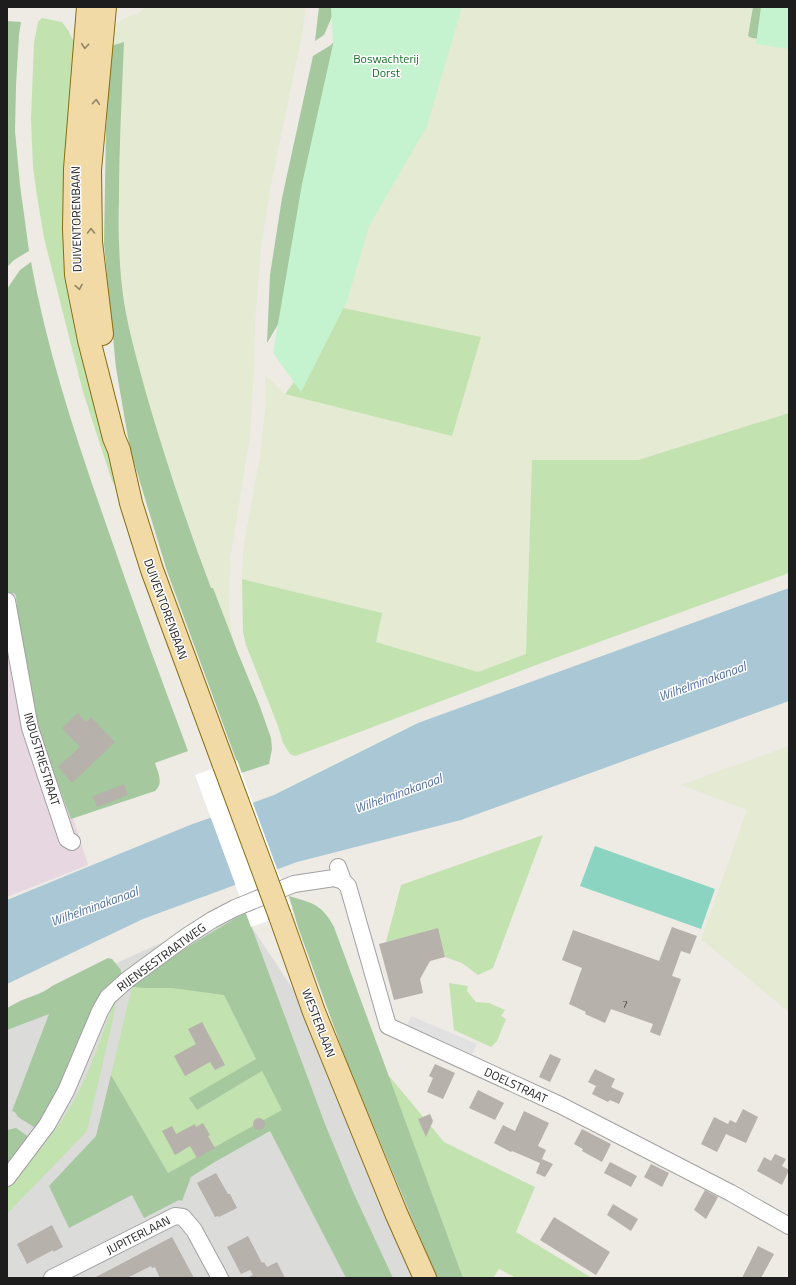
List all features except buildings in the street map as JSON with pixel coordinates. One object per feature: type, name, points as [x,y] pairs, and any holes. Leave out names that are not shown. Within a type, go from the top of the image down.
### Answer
[{"type":"main road","name":"DUIVENTORENBAAN","points":[[88,7],[75,169],[74,228],[76,275],[90,340],[114,438],[119,450],[131,503],[152,570],[224,765]]},
{"type":"main road","name":"DUIVENTORENBAAN","points":[[105,7],[90,170],[91,242],[100,324],[121,436],[119,450]]},
{"type":"main road","name":"WESTERLAAN","points":[[224,765],[314,1012],[396,1213],[425,1278]]},
{"type":"street","name":"INDUSTRIESTRAAT","points":[[7,602],[30,728],[67,839],[72,842]]},
{"type":"street","name":"RIJENSESTRAATWEG","points":[[7,1178],[47,1125],[66,1091],[100,1011],[108,997],[127,980],[187,936],[212,920],[235,908],[294,884],[334,878],[341,874]]},
{"type":"street","name":"DOELSTRAAT","points":[[341,874],[348,886],[388,1026],[560,1105],[731,1193],[789,1226]]},
{"type":"street","name":"JUPITERLAAN","points":[[52,1278],[175,1216],[183,1217],[194,1230],[220,1278]]},
{"type":"shaded area","points":[[25,585],[63,787],[88,865],[7,897],[7,587]]},
{"type":"shaded area","points":[[239,908],[485,1278],[7,1278],[7,1012]]},
{"type":"shaded area","points":[[411,1016],[477,1044],[472,1054],[407,1025]]},
{"type":"green space","points":[[146,7],[306,7],[302,34],[271,185],[261,247],[255,324],[250,436],[230,560],[229,609],[233,642],[213,589],[211,588],[166,460],[150,410],[134,350],[124,302],[119,251],[119,161],[124,43],[112,46],[113,26],[127,17],[137,14]]},
{"type":"green space","points":[[319,7],[336,7],[324,35],[315,41]]},
{"type":"green space","name":"Boswachterij Dorst","points":[[331,7],[462,7],[427,126],[369,226],[347,301],[301,392],[273,353],[302,184],[333,44]]},
{"type":"green space","points":[[453,7],[753,7],[748,35],[749,37],[789,43],[789,413],[638,460],[532,460],[526,655],[478,672],[376,642],[381,613],[242,579],[243,550],[260,456],[266,403],[265,374],[285,394],[338,307]]},
{"type":"green space","points":[[753,7],[789,7],[789,43],[752,38],[748,36]]},
{"type":"green space","points":[[761,7],[789,7],[789,49],[756,44]]},
{"type":"green space","points":[[42,18],[62,22],[74,42],[71,83],[102,425],[114,480],[113,484],[83,392],[44,238],[37,196],[33,167],[31,119],[34,43],[38,22]]},
{"type":"green space","points":[[7,21],[21,22],[16,85],[15,131],[20,185],[29,251],[14,260],[7,267]]},
{"type":"green space","points":[[335,40],[290,304],[267,343],[270,275],[282,198],[313,56],[331,45]]},
{"type":"green space","points":[[124,42],[120,140],[119,225],[120,264],[124,302],[131,337],[146,393],[193,540],[211,588],[213,588],[259,704],[271,738],[272,749],[269,764],[241,773],[167,571],[130,449],[116,368],[104,243],[106,130],[111,46]]},
{"type":"green space","points":[[31,262],[45,328],[73,427],[126,581],[188,751],[155,763],[160,781],[158,788],[155,791],[71,819],[40,737],[18,622],[16,596],[14,593],[7,594],[7,289],[20,270]]},
{"type":"green space","points":[[338,307],[481,337],[452,436],[285,394],[297,379]]},
{"type":"green space","points":[[789,413],[789,573],[544,662],[320,747],[295,756],[290,754],[283,743],[278,726],[246,645],[243,632],[242,579],[382,613],[376,642],[478,672],[526,654],[532,460],[638,460]]},
{"type":"green space","points":[[789,746],[789,1012],[701,939],[747,810],[681,785]]},
{"type":"green space","points":[[543,835],[493,968],[478,975],[462,963],[445,957],[437,929],[386,942],[401,885]]},
{"type":"green space","points":[[595,846],[715,889],[701,929],[580,886]]},
{"type":"green space","points":[[289,896],[310,903],[321,909],[330,919],[334,927],[463,1278],[437,1278],[345,1057],[298,927]]},
{"type":"green space","points":[[246,912],[325,1124],[354,1194],[393,1278],[346,1278],[270,1131],[191,1177],[182,1201],[179,1200],[144,1218],[132,1195],[69,1228],[49,1186],[96,1136],[111,1075],[168,1173],[282,1110],[262,1071],[197,1110],[189,1098],[256,1059],[224,995],[172,988],[132,987],[132,984],[192,944]]},
{"type":"green space","points":[[108,958],[112,959],[121,970],[121,975],[37,1129],[18,1117],[15,1112],[12,1111],[49,1014],[7,1030],[7,1008]]},
{"type":"green space","points":[[449,983],[468,986],[467,991],[476,1002],[489,1003],[505,1010],[501,1016],[506,1019],[497,1041],[491,1047],[454,1030]]},
{"type":"green space","points":[[132,987],[172,988],[224,994],[256,1059],[190,1098],[197,1110],[262,1071],[283,1110],[168,1173],[111,1075]]},
{"type":"green space","points":[[116,999],[114,1015],[87,1131],[7,1214],[7,1188],[28,1164],[65,1115],[91,1066]]},
{"type":"green space","points":[[388,1076],[444,1142],[535,1187],[516,1232],[592,1278],[516,1278],[499,1269],[493,1278],[463,1278]]},
{"type":"green space","points":[[16,1128],[29,1137],[7,1168],[7,1130]]},
{"type":"water","name":"Wilhelminakanaal","points":[[789,588],[789,701],[461,820],[297,862],[143,919],[7,984],[7,900],[190,825],[274,795],[418,723]]},
{"type":"pier","points":[[237,760],[293,912],[251,927],[195,775]]}]
